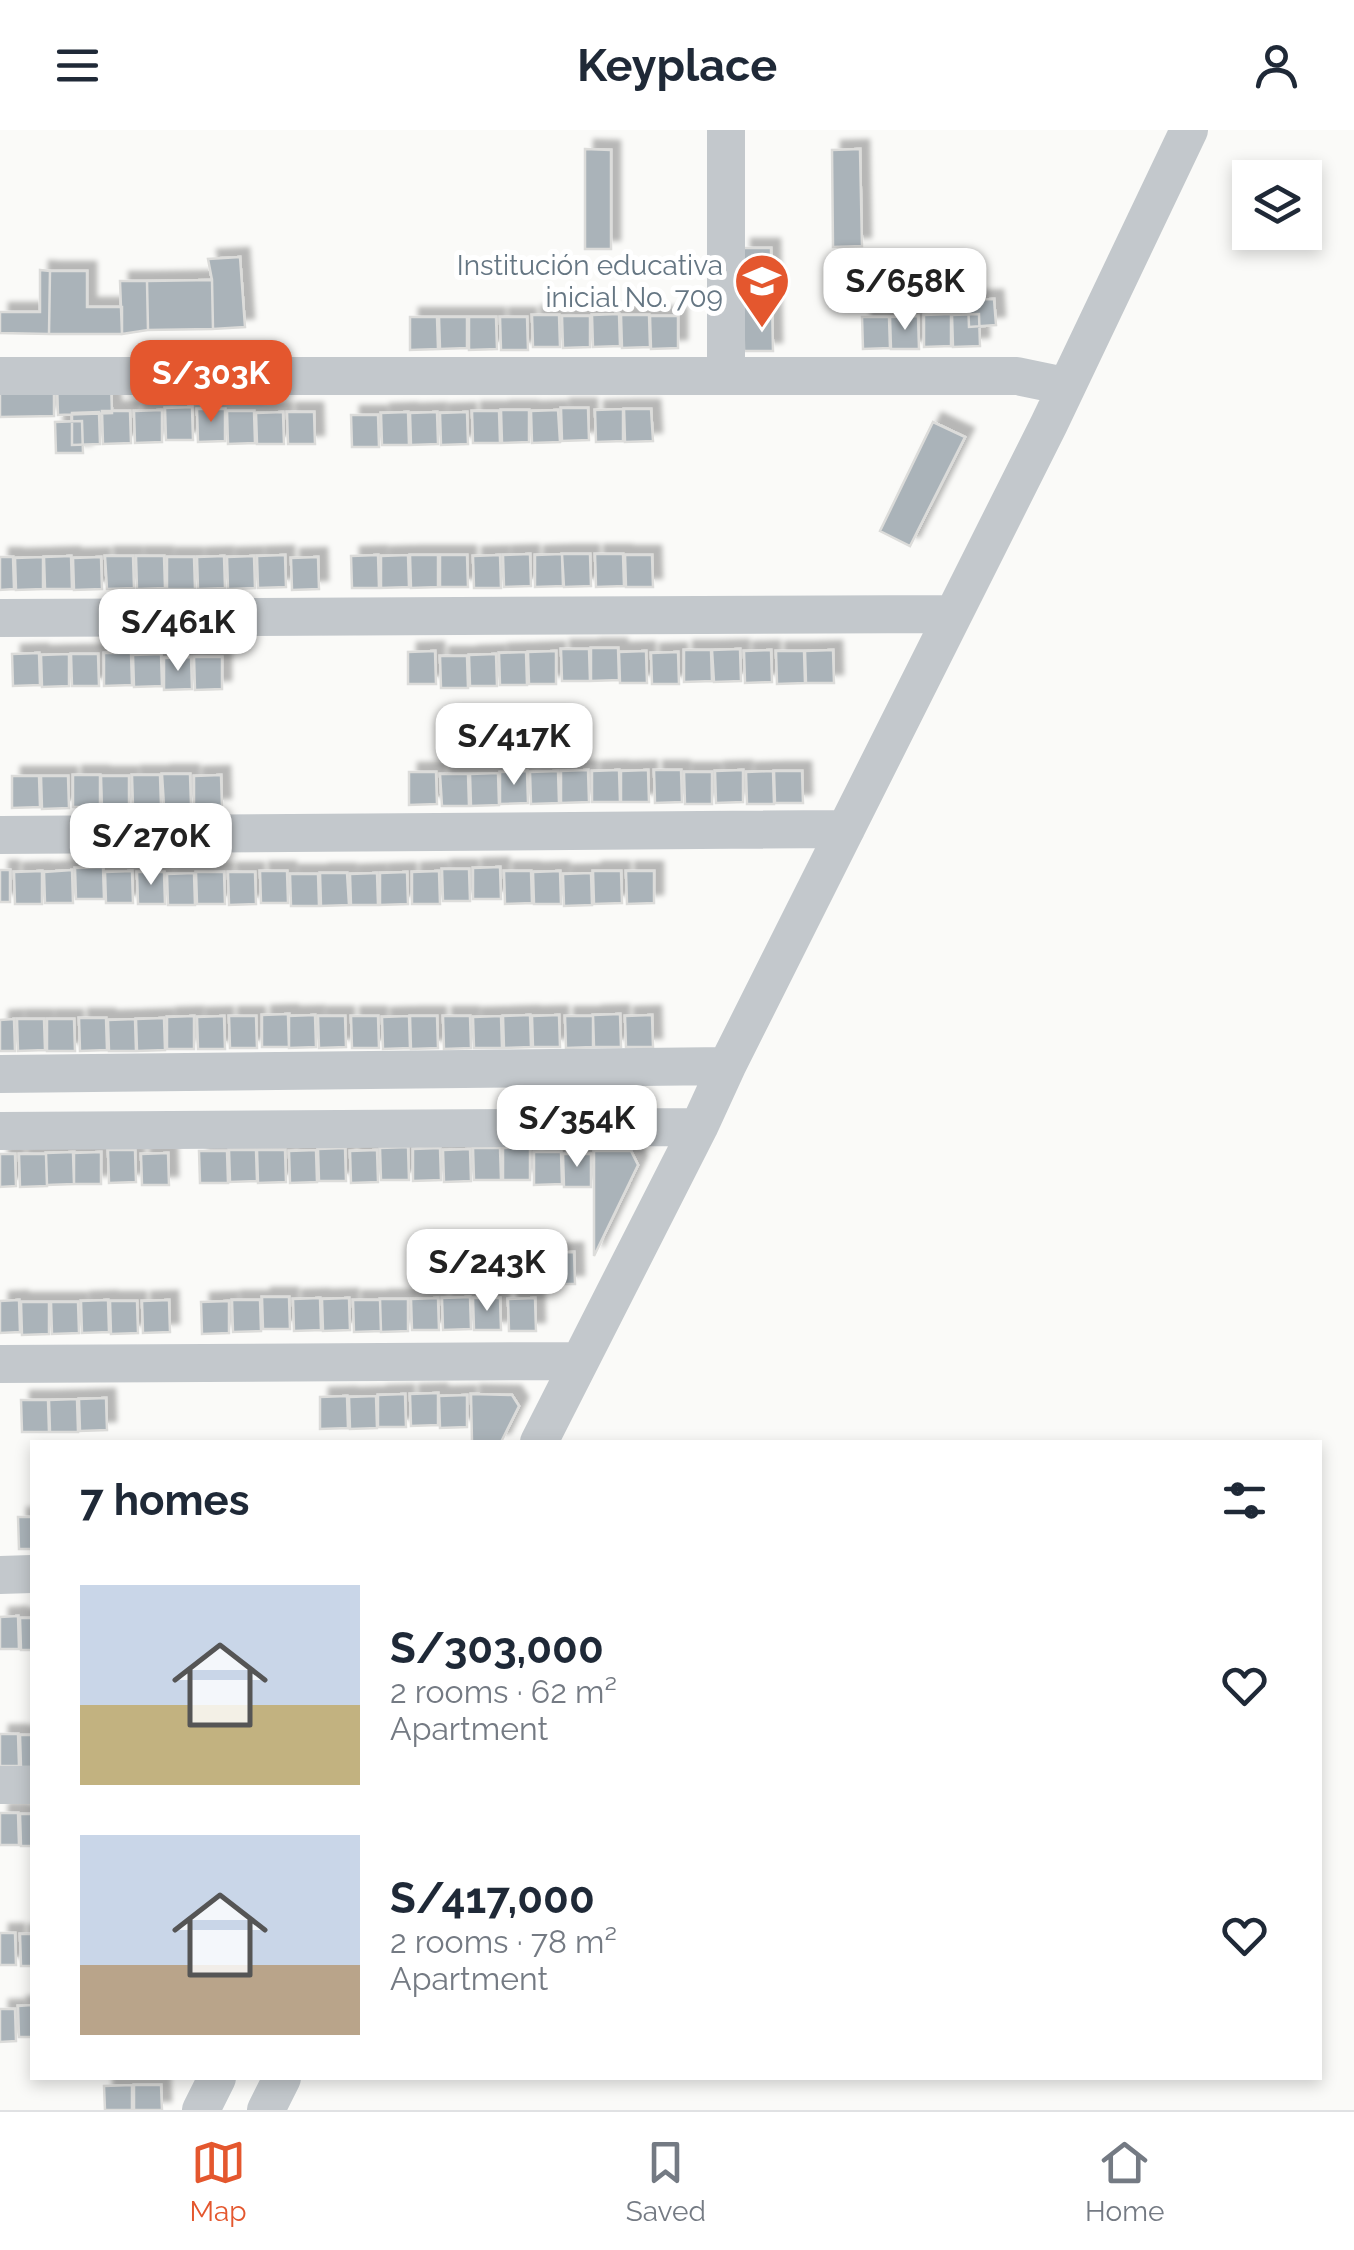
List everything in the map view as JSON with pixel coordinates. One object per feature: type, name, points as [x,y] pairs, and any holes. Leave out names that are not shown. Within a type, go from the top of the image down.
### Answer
[{"type":"street","points":[[726,130],[726,376]]},
{"type":"street","points":[[540,1440],[1049,424],[1189,130]]},
{"type":"street","points":[[0,376],[1018,376],[1066,386]]},
{"type":"street","points":[[0,618],[954,614]]},
{"type":"street","points":[[0,836],[846,829]]},
{"type":"street","points":[[0,1074],[727,1066]]},
{"type":"street","points":[[0,1131],[699,1127]]},
{"type":"street","points":[[0,1364],[580,1361]]},
{"type":"street","points":[[0,1575],[30,1574]]},
{"type":"street","points":[[0,1785],[30,1784]]},
{"type":"street","points":[[200,2110],[216,2080]]},
{"type":"street","points":[[266,2110],[281,2080]]},
{"type":"building","points":[[585,149],[611,150],[611,249],[585,249]]},
{"type":"building","points":[[860,149],[862,246],[833,247],[832,150]]},
{"type":"building","points":[[742,248],[771,248],[773,351],[744,351]]},
{"type":"building","points":[[240,257],[245,327],[213,329],[208,259]]},
{"type":"building","points":[[40,270],[50,271],[49,334],[0,333],[0,312],[40,312]]},
{"type":"building","points":[[50,271],[87,271],[87,307],[122,307],[122,334],[49,334]]},
{"type":"building","points":[[212,280],[213,329],[148,330],[147,281]]},
{"type":"building","points":[[120,281],[147,281],[148,330],[122,334]]},
{"type":"building","points":[[994,299],[996,325],[969,327],[968,300]]},
{"type":"building","points":[[619,314],[620,346],[593,347],[592,315]]},
{"type":"building","points":[[951,314],[951,346],[924,347],[924,315]]},
{"type":"building","points":[[979,314],[980,346],[953,347],[952,315]]},
{"type":"building","points":[[532,315],[559,315],[560,347],[533,347]]},
{"type":"building","points":[[621,315],[649,315],[650,347],[622,348]]},
{"type":"building","points":[[562,316],[590,316],[590,347],[563,348]]},
{"type":"building","points":[[650,316],[678,316],[678,348],[651,349]]},
{"type":"building","points":[[918,316],[919,349],[891,349],[890,317]]},
{"type":"building","points":[[410,317],[437,317],[438,349],[410,350]]},
{"type":"building","points":[[439,317],[467,317],[467,348],[440,349]]},
{"type":"building","points":[[469,317],[496,317],[497,349],[469,350]]},
{"type":"building","points":[[500,317],[527,317],[528,350],[501,350]]},
{"type":"building","points":[[862,317],[889,317],[890,348],[863,349]]},
{"type":"building","points":[[111,382],[112,413],[58,415],[57,383]]},
{"type":"building","points":[[54,389],[54,416],[0,417],[0,390]]},
{"type":"building","points":[[192,407],[193,440],[166,440],[165,408]]},
{"type":"building","points":[[561,408],[588,408],[589,440],[562,441]]},
{"type":"building","points":[[197,409],[225,409],[225,441],[198,442]]},
{"type":"building","points":[[623,409],[623,441],[596,442],[595,410]]},
{"type":"building","points":[[624,409],[651,409],[653,441],[625,442]]},
{"type":"building","points":[[162,410],[162,442],[135,443],[134,411]]},
{"type":"building","points":[[501,410],[529,410],[529,442],[502,443]]},
{"type":"building","points":[[558,410],[560,442],[532,443],[531,411]]},
{"type":"building","points":[[102,411],[130,411],[131,443],[103,444]]},
{"type":"building","points":[[227,411],[254,411],[255,443],[228,444]]},
{"type":"building","points":[[472,411],[499,411],[500,443],[473,443]]},
{"type":"building","points":[[99,412],[100,444],[72,445],[72,413]]},
{"type":"building","points":[[283,412],[284,444],[257,444],[256,413]]},
{"type":"building","points":[[287,412],[314,412],[315,444],[288,444]]},
{"type":"building","points":[[408,412],[409,445],[382,445],[381,413]]},
{"type":"building","points":[[437,412],[438,444],[411,445],[410,413]]},
{"type":"building","points":[[467,412],[468,444],[441,445],[440,413]]},
{"type":"building","points":[[351,415],[378,415],[379,447],[352,447]]},
{"type":"building","points":[[82,421],[83,453],[56,453],[55,422]]},
{"type":"building","points":[[933,422],[965,437],[910,546],[880,531]]},
{"type":"building","points":[[530,554],[531,586],[504,587],[503,555]]},
{"type":"building","points":[[562,554],[590,554],[591,586],[564,587]]},
{"type":"building","points":[[562,554],[563,586],[535,587],[535,555]]},
{"type":"building","points":[[595,554],[623,554],[624,586],[596,587]]},
{"type":"building","points":[[285,555],[286,587],[258,588],[257,556]]},
{"type":"building","points":[[378,555],[379,588],[352,588],[351,556]]},
{"type":"building","points":[[408,555],[409,587],[381,588],[381,556]]},
{"type":"building","points":[[410,555],[438,555],[438,587],[411,588]]},
{"type":"building","points":[[440,555],[467,555],[468,587],[440,587]]},
{"type":"building","points":[[500,555],[501,588],[474,588],[473,556]]},
{"type":"building","points":[[625,555],[652,555],[653,587],[626,587]]},
{"type":"building","points":[[71,556],[72,589],[45,589],[44,557]]},
{"type":"building","points":[[105,556],[133,556],[134,588],[107,589]]},
{"type":"building","points":[[136,556],[164,556],[165,588],[137,589]]},
{"type":"building","points":[[224,556],[225,588],[198,589],[197,557]]},
{"type":"building","points":[[254,556],[255,588],[228,589],[227,557]]},
{"type":"building","points":[[0,557],[13,557],[14,589],[0,590]]},
{"type":"building","points":[[43,557],[43,589],[16,590],[15,558]]},
{"type":"building","points":[[101,557],[102,589],[74,590],[73,558]]},
{"type":"building","points":[[167,557],[194,557],[195,589],[167,589]]},
{"type":"building","points":[[318,557],[319,589],[292,590],[291,558]]},
{"type":"building","points":[[591,648],[618,648],[619,680],[591,681]]},
{"type":"building","points":[[561,649],[589,649],[590,681],[562,681]]},
{"type":"building","points":[[740,649],[741,681],[714,682],[712,650]]},
{"type":"building","points":[[684,650],[711,650],[712,681],[684,682]]},
{"type":"building","points":[[771,650],[772,682],[745,683],[744,651]]},
{"type":"building","points":[[833,650],[834,683],[806,683],[805,651]]},
{"type":"building","points":[[435,651],[436,684],[408,684],[408,652]]},
{"type":"building","points":[[556,651],[556,684],[529,684],[528,652]]},
{"type":"building","points":[[646,651],[647,683],[620,683],[619,652]]},
{"type":"building","points":[[776,651],[804,651],[805,683],[777,684]]},
{"type":"building","points":[[526,652],[527,685],[500,685],[499,653]]},
{"type":"building","points":[[678,652],[679,684],[652,684],[651,653]]},
{"type":"building","points":[[39,653],[40,685],[13,686],[12,654]]},
{"type":"building","points":[[104,653],[131,653],[132,685],[104,686]]},
{"type":"building","points":[[69,654],[69,686],[42,687],[41,655]]},
{"type":"building","points":[[71,654],[98,654],[99,686],[72,686]]},
{"type":"building","points":[[161,654],[162,686],[134,687],[133,655]]},
{"type":"building","points":[[496,654],[497,686],[470,686],[469,655]]},
{"type":"building","points":[[440,656],[467,656],[468,688],[441,688]]},
{"type":"building","points":[[191,657],[192,689],[164,690],[164,658]]},
{"type":"building","points":[[194,657],[222,657],[222,689],[195,690]]},
{"type":"building","points":[[588,770],[589,802],[561,803],[561,771]]},
{"type":"building","points":[[619,770],[620,802],[592,802],[592,771]]},
{"type":"building","points":[[648,770],[649,802],[621,802],[621,771]]},
{"type":"building","points":[[654,770],[681,770],[682,802],[655,803]]},
{"type":"building","points":[[743,770],[743,802],[716,803],[715,771]]},
{"type":"building","points":[[527,771],[528,803],[500,804],[500,772]]},
{"type":"building","points":[[558,771],[559,803],[531,804],[530,772]]},
{"type":"building","points":[[773,771],[774,804],[747,804],[746,772]]},
{"type":"building","points":[[774,771],[802,771],[803,803],[775,803]]},
{"type":"building","points":[[409,772],[436,772],[437,804],[409,805]]},
{"type":"building","points":[[684,772],[712,772],[712,804],[685,804]]},
{"type":"building","points":[[498,773],[499,805],[471,806],[470,774]]},
{"type":"building","points":[[162,774],[190,774],[191,806],[164,806]]},
{"type":"building","points":[[440,774],[468,774],[469,806],[442,806]]},
{"type":"building","points":[[73,775],[100,775],[100,807],[73,807]]},
{"type":"building","points":[[132,775],[160,775],[161,807],[133,807]]},
{"type":"building","points":[[221,775],[222,807],[194,808],[194,776]]},
{"type":"building","points":[[12,776],[39,776],[40,807],[12,808]]},
{"type":"building","points":[[41,776],[68,776],[69,808],[42,809]]},
{"type":"building","points":[[101,776],[129,776],[129,808],[102,809]]},
{"type":"building","points":[[103,867],[104,899],[76,899],[75,868]]},
{"type":"building","points":[[500,867],[501,899],[473,899],[473,868]]},
{"type":"building","points":[[442,869],[469,869],[470,901],[443,901]]},
{"type":"building","points":[[0,870],[10,870],[10,902],[0,902]]},
{"type":"building","points":[[72,870],[73,903],[45,903],[44,872]]},
{"type":"building","points":[[42,871],[42,904],[15,904],[14,872]]},
{"type":"building","points":[[132,871],[133,903],[106,903],[105,872]]},
{"type":"building","points":[[260,871],[287,871],[288,903],[261,903]]},
{"type":"building","points":[[439,871],[440,904],[412,904],[412,872]]},
{"type":"building","points":[[504,871],[531,871],[532,903],[505,904]]},
{"type":"building","points":[[560,871],[561,904],[534,904],[533,872]]},
{"type":"building","points":[[593,871],[621,871],[622,903],[594,904]]},
{"type":"building","points":[[626,871],[654,871],[654,903],[627,904]]},
{"type":"building","points":[[137,872],[164,872],[165,904],[138,904]]},
{"type":"building","points":[[196,872],[224,872],[225,904],[197,904]]},
{"type":"building","points":[[228,872],[255,872],[256,904],[229,905]]},
{"type":"building","points":[[407,872],[408,904],[380,905],[380,873]]},
{"type":"building","points":[[194,873],[195,905],[168,905],[167,874]]},
{"type":"building","points":[[320,873],[347,873],[349,905],[321,906]]},
{"type":"building","points":[[377,873],[378,905],[351,905],[350,874]]},
{"type":"building","points":[[591,873],[592,905],[564,906],[563,874]]},
{"type":"building","points":[[290,874],[318,874],[319,906],[291,906]]},
{"type":"building","points":[[289,1014],[289,1047],[262,1047],[262,1015]]},
{"type":"building","points":[[620,1014],[621,1047],[594,1047],[593,1015]]},
{"type":"building","points":[[315,1015],[316,1047],[289,1048],[288,1016]]},
{"type":"building","points":[[530,1015],[531,1047],[504,1048],[503,1016]]},
{"type":"building","points":[[559,1015],[560,1047],[533,1047],[532,1016]]},
{"type":"building","points":[[652,1015],[653,1047],[626,1047],[625,1016]]},
{"type":"building","points":[[194,1016],[194,1049],[167,1049],[167,1017]]},
{"type":"building","points":[[224,1016],[225,1049],[198,1049],[197,1017]]},
{"type":"building","points":[[229,1016],[256,1016],[257,1048],[230,1048]]},
{"type":"building","points":[[318,1016],[345,1016],[346,1047],[319,1048]]},
{"type":"building","points":[[351,1016],[378,1016],[379,1048],[352,1048]]},
{"type":"building","points":[[409,1016],[410,1048],[383,1049],[382,1017]]},
{"type":"building","points":[[410,1016],[437,1016],[438,1048],[411,1049]]},
{"type":"building","points":[[443,1016],[470,1016],[471,1048],[444,1049]]},
{"type":"building","points":[[501,1016],[502,1048],[474,1048],[473,1017]]},
{"type":"building","points":[[565,1016],[593,1016],[593,1047],[566,1048]]},
{"type":"building","points":[[79,1018],[106,1018],[107,1050],[80,1051]]},
{"type":"building","points":[[164,1018],[165,1050],[137,1051],[136,1019]]},
{"type":"building","points":[[14,1019],[15,1051],[0,1051],[0,1020]]},
{"type":"building","points":[[17,1019],[44,1019],[45,1050],[18,1051]]},
{"type":"building","points":[[47,1019],[74,1019],[75,1051],[47,1051]]},
{"type":"building","points":[[135,1019],[136,1051],[109,1051],[108,1020]]},
{"type":"building","points":[[408,1147],[409,1180],[381,1180],[380,1148]]},
{"type":"building","points":[[530,1147],[530,1180],[503,1180],[503,1148]]},
{"type":"building","points":[[345,1148],[346,1181],[319,1181],[318,1149]]},
{"type":"building","points":[[440,1148],[441,1180],[413,1181],[413,1149]]},
{"type":"building","points":[[473,1148],[500,1148],[501,1180],[474,1180]]},
{"type":"building","points":[[470,1149],[471,1181],[444,1182],[443,1150]]},
{"type":"building","points":[[108,1150],[135,1150],[136,1182],[109,1183]]},
{"type":"building","points":[[229,1150],[256,1150],[257,1181],[230,1182]]},
{"type":"building","points":[[257,1150],[285,1150],[286,1182],[258,1183]]},
{"type":"building","points":[[316,1150],[317,1182],[290,1183],[289,1151]]},
{"type":"building","points":[[377,1150],[378,1182],[351,1183],[350,1151]]},
{"type":"building","points":[[199,1151],[227,1151],[228,1183],[200,1183]]},
{"type":"building","points":[[594,1151],[631,1151],[638,1165],[594,1256]]},
{"type":"building","points":[[74,1152],[74,1184],[47,1185],[46,1153]]},
{"type":"building","points":[[101,1152],[101,1184],[74,1184],[73,1153]]},
{"type":"building","points":[[534,1152],[561,1152],[562,1184],[534,1185]]},
{"type":"building","points":[[168,1153],[169,1185],[142,1185],[141,1154]]},
{"type":"building","points":[[0,1154],[15,1154],[16,1186],[0,1187]]},
{"type":"building","points":[[19,1154],[46,1154],[47,1186],[20,1187]]},
{"type":"building","points":[[563,1154],[591,1154],[591,1187],[564,1187]]},
{"type":"building","points":[[574,1252],[575,1284],[547,1284],[546,1253]]},
{"type":"building","points":[[262,1297],[289,1297],[290,1329],[263,1329]]},
{"type":"building","points":[[470,1297],[471,1329],[443,1330],[442,1298]]},
{"type":"building","points":[[320,1298],[321,1330],[294,1331],[293,1299]]},
{"type":"building","points":[[349,1298],[350,1330],[323,1331],[322,1299]]},
{"type":"building","points":[[438,1298],[439,1330],[412,1330],[411,1299]]},
{"type":"building","points":[[473,1298],[500,1298],[501,1330],[474,1330]]},
{"type":"building","points":[[535,1298],[536,1331],[509,1331],[508,1299]]},
{"type":"building","points":[[380,1299],[408,1299],[408,1331],[381,1332]]},
{"type":"building","points":[[19,1300],[20,1332],[0,1333],[0,1301]]},
{"type":"building","points":[[108,1300],[109,1332],[82,1333],[81,1301]]},
{"type":"building","points":[[169,1300],[170,1332],[143,1333],[142,1301]]},
{"type":"building","points":[[232,1300],[260,1300],[261,1331],[233,1332]]},
{"type":"building","points":[[353,1300],[380,1300],[381,1331],[354,1332]]},
{"type":"building","points":[[110,1301],[137,1301],[138,1333],[111,1334]]},
{"type":"building","points":[[229,1301],[229,1333],[202,1334],[201,1302]]},
{"type":"building","points":[[21,1302],[49,1302],[49,1334],[22,1335]]},
{"type":"building","points":[[51,1302],[78,1302],[79,1333],[52,1334]]},
{"type":"building","points":[[438,1393],[438,1425],[411,1426],[410,1394]]},
{"type":"building","points":[[405,1394],[406,1427],[378,1427],[378,1395]]},
{"type":"building","points":[[471,1394],[512,1395],[519,1406],[502,1440],[472,1440]]},
{"type":"building","points":[[467,1395],[467,1427],[440,1428],[439,1396]]},
{"type":"building","points":[[347,1396],[348,1428],[320,1429],[320,1397]]},
{"type":"building","points":[[376,1396],[377,1428],[350,1429],[349,1397]]},
{"type":"building","points":[[106,1398],[107,1430],[80,1431],[79,1399]]},
{"type":"building","points":[[77,1399],[78,1432],[50,1432],[49,1400]]},
{"type":"building","points":[[21,1400],[48,1400],[49,1432],[22,1432]]},
{"type":"building","points":[[18,1517],[30,1517],[30,1549],[19,1549]]},
{"type":"building","points":[[18,1616],[19,1649],[0,1649],[0,1617]]},
{"type":"building","points":[[20,1618],[30,1618],[30,1650],[21,1650]]},
{"type":"building","points":[[0,1734],[18,1734],[19,1766],[0,1766]]},
{"type":"building","points":[[20,1735],[30,1735],[30,1767],[21,1767]]},
{"type":"building","points":[[0,1813],[18,1813],[19,1845],[0,1845]]},
{"type":"building","points":[[20,1814],[30,1814],[30,1846],[21,1846]]},
{"type":"building","points":[[0,1933],[15,1933],[16,1965],[0,1965]]},
{"type":"building","points":[[20,1934],[30,1934],[30,1966],[21,1966]]},
{"type":"building","points":[[30,2005],[30,2037],[19,2037],[18,2006]]},
{"type":"building","points":[[0,2009],[15,2009],[16,2041],[0,2042]]},
{"type":"building","points":[[132,2085],[132,2110],[105,2110],[104,2086]]},
{"type":"building","points":[[134,2085],[161,2085],[162,2110],[134,2110]]},
{"type":"place","name":"Institución educativa inicial No. 709","points":[[762,330]]}]
